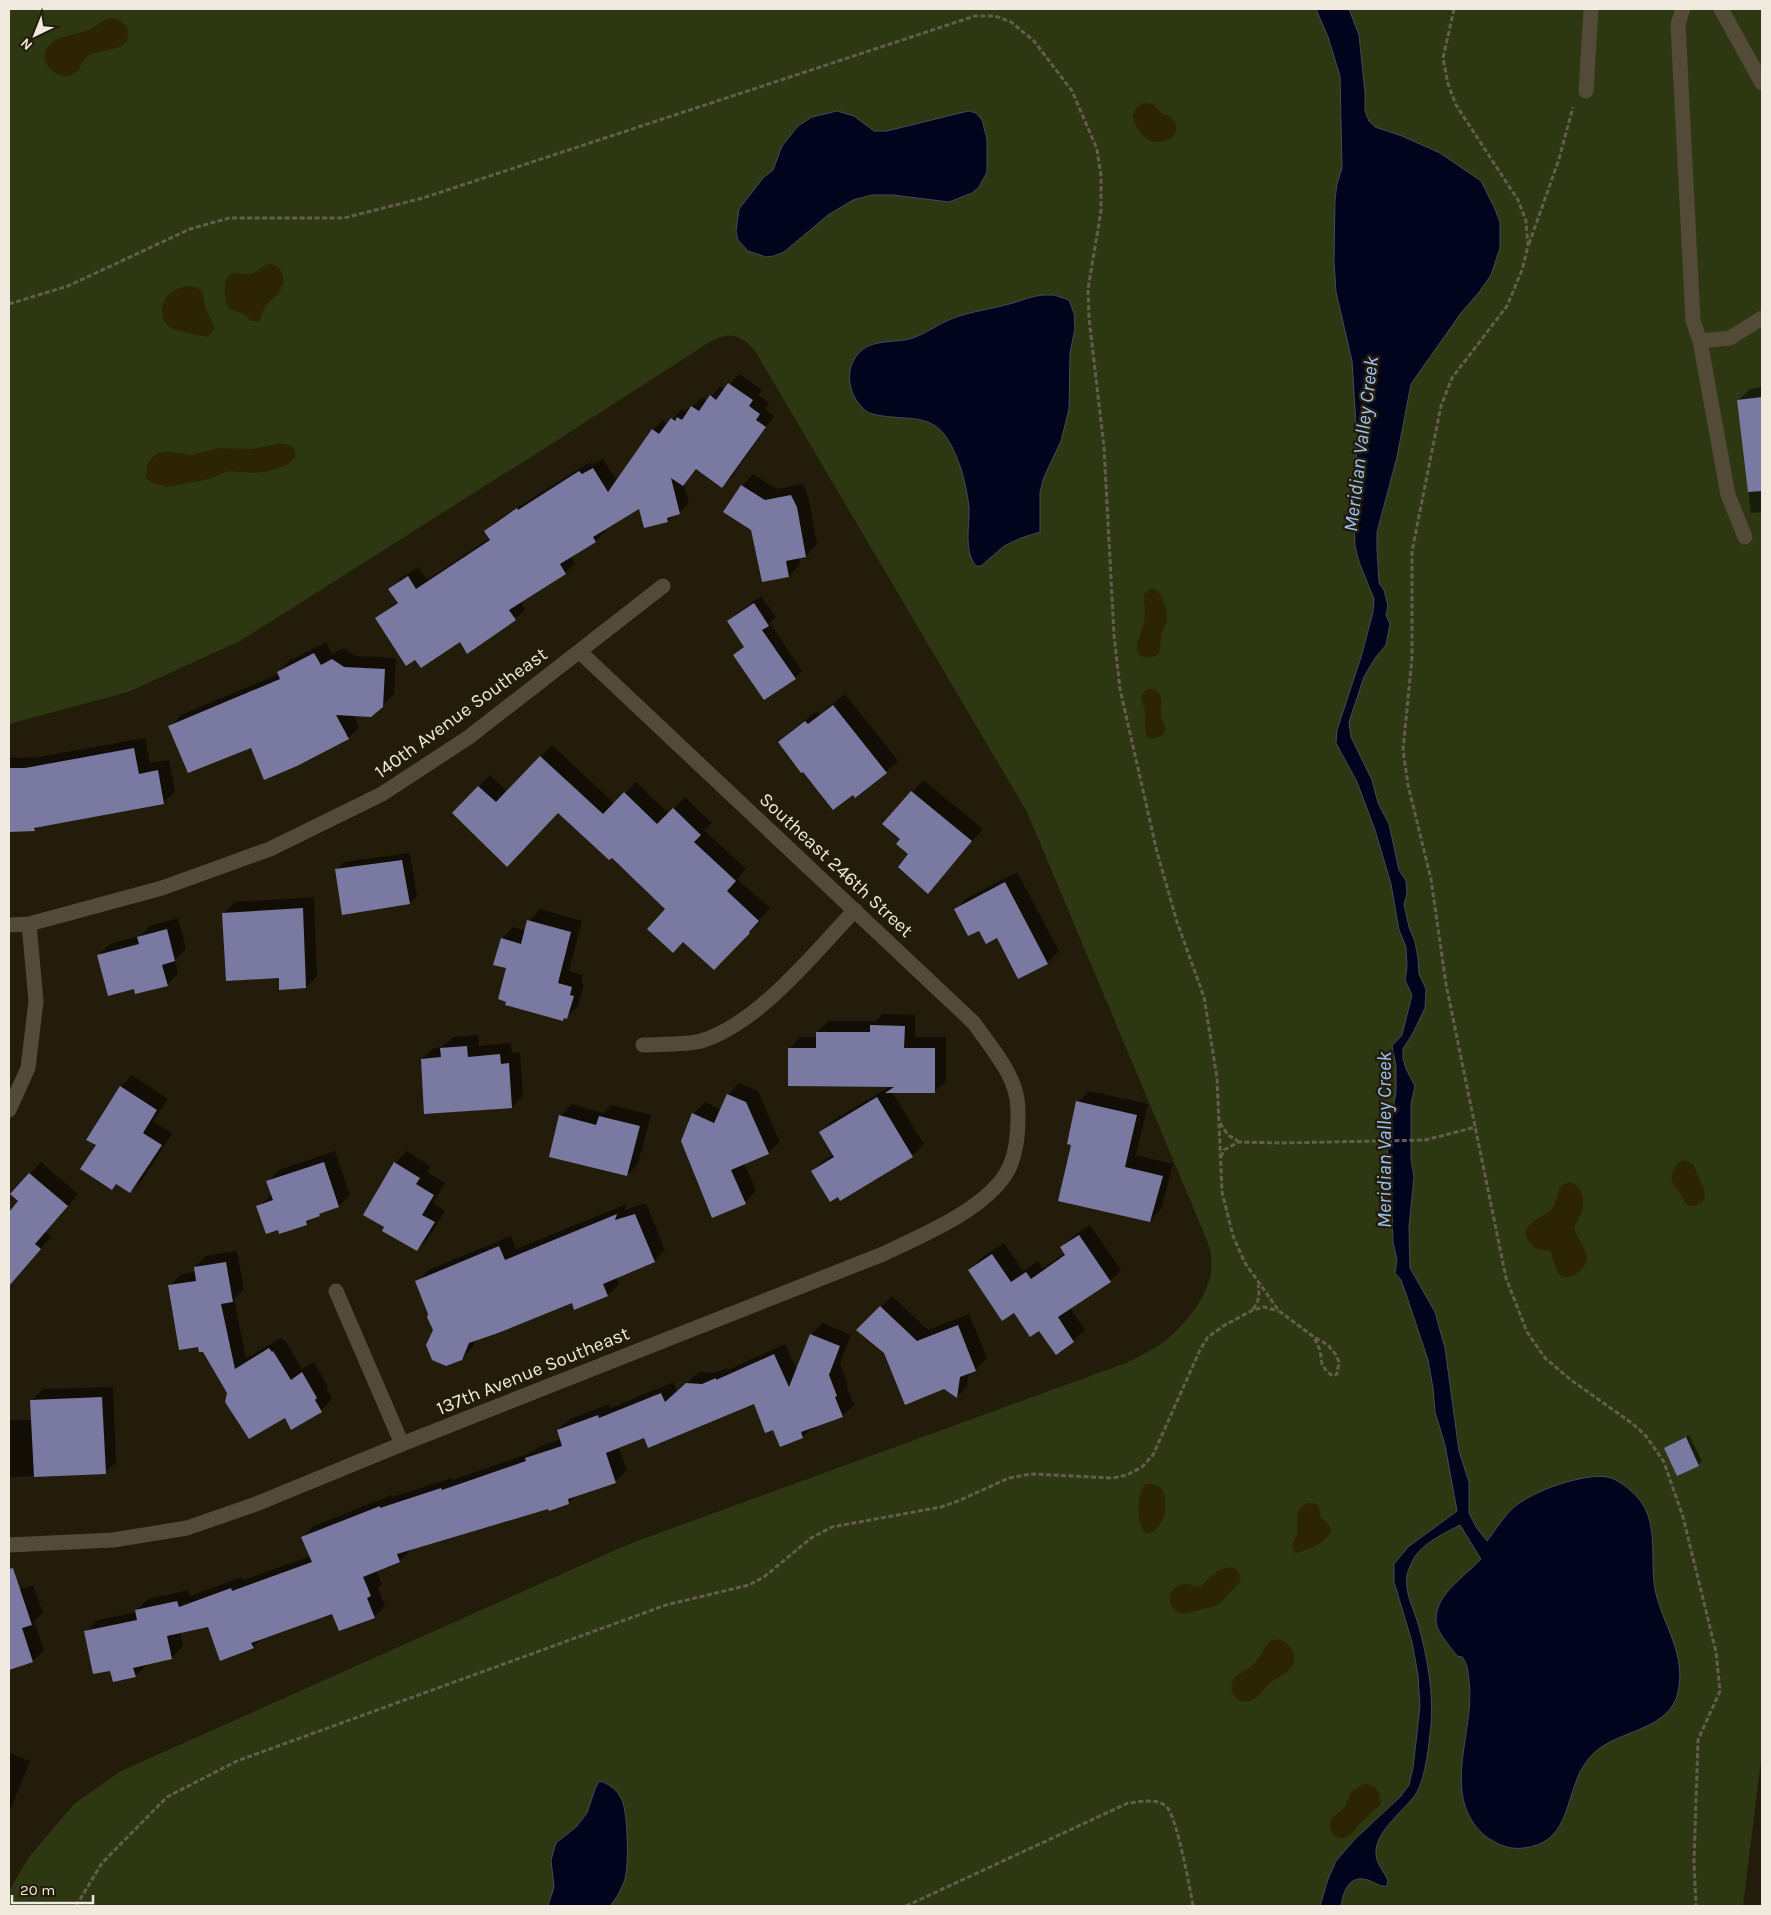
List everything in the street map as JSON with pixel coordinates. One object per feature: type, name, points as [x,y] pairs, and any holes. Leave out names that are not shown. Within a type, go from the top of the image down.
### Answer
[{"type":"street","points":[[1586,91],[1591,9]]},
{"type":"street","points":[[1683,9],[1678,24],[1693,321],[1700,341],[1728,495],[1745,537]]},
{"type":"street","points":[[1721,9],[1762,83]]},
{"type":"street","points":[[1700,341],[1730,338],[1762,318]]},
{"type":"street","name":"140th Avenue Southeast","points":[[9,925],[29,924],[162,888],[270,849],[382,794],[469,737],[662,586]]},
{"type":"street","name":"Southeast 246th Street","points":[[580,652],[974,1023],[1006,1069],[1017,1098],[1018,1134]]},
{"type":"street","points":[[643,1045],[700,1041],[734,1027],[779,990],[855,910]]},
{"type":"street","points":[[9,1110],[28,1068],[36,1001],[29,924]]},
{"type":"street","name":"137th Avenue Southeast","points":[[9,1545],[113,1540],[187,1528],[256,1504],[402,1444],[883,1254],[963,1213],[994,1188],[1010,1167],[1018,1134]]},
{"type":"street","points":[[336,1292],[402,1444]]},
{"type":"path","points":[[1454,9],[1444,58],[1448,84],[1456,105],[1518,200],[1526,221],[1528,246]]},
{"type":"path","points":[[9,304],[68,286],[190,229],[229,218],[344,218],[415,201],[975,16],[995,16],[1011,22],[1034,41],[1072,91],[1096,149],[1101,176],[1101,211],[1088,289],[1089,318],[1104,447],[1114,635],[1120,684],[1157,852],[1177,922],[1204,997],[1217,1078],[1222,1192],[1233,1236],[1257,1282],[1279,1311],[1328,1345],[1339,1362],[1338,1374],[1333,1376],[1327,1372],[1314,1337]]},
{"type":"path","points":[[1586,91],[1577,95],[1559,159],[1528,246],[1522,270],[1507,306],[1452,378],[1441,406],[1412,551],[1412,658],[1403,750],[1408,785],[1431,879],[1446,984],[1506,1278],[1527,1332],[1545,1358],[1571,1380],[1633,1424],[1646,1436],[1664,1462],[1675,1489],[1683,1517],[1716,1652],[1720,1691],[1698,1740],[1694,1862],[1696,1906]]},
{"type":"path","points":[[1219,1122],[1228,1135],[1239,1142]]},
{"type":"path","points":[[1221,1158],[1224,1150],[1239,1142],[1381,1142],[1425,1140],[1476,1127]]},
{"type":"path","points":[[1253,1310],[1260,1293],[1257,1282]]},
{"type":"path","points":[[76,1906],[102,1863],[127,1835],[167,1797],[237,1761],[458,1679],[666,1605],[749,1585],[764,1578],[811,1538],[832,1527],[941,1508],[1009,1478],[1031,1474],[1112,1478],[1127,1475],[1142,1467],[1153,1455],[1200,1350],[1208,1337],[1225,1325],[1253,1310],[1264,1308],[1279,1311]]},
{"type":"path","points":[[906,1906],[1128,1803],[1150,1801],[1166,1806],[1172,1816],[1184,1858],[1193,1906]]},
{"type":"green space","points":[[9,9],[1762,9],[1762,1752],[1743,1906],[9,1906],[9,1891],[29,1857],[74,1804],[121,1771],[629,1544],[1123,1364],[1161,1344],[1180,1327],[1204,1294],[1209,1282],[1211,1269],[1210,1252],[1206,1238],[1027,812],[755,351],[749,344],[737,337],[726,336],[705,345],[240,641],[128,692],[9,724]]},
{"type":"sand","points":[[109,18],[118,20],[127,27],[127,39],[124,44],[88,56],[77,71],[67,76],[57,74],[49,67],[44,58],[49,45],[61,38],[88,30]]},
{"type":"sand","points":[[1143,103],[1153,104],[1162,114],[1169,115],[1172,118],[1176,130],[1171,139],[1157,142],[1151,141],[1141,134],[1133,116],[1136,108]]},
{"type":"sand","points":[[269,264],[275,265],[280,269],[284,282],[278,294],[266,305],[259,321],[251,321],[244,314],[229,309],[225,291],[228,277],[233,273],[251,274]]},
{"type":"sand","points":[[188,286],[197,287],[203,292],[205,308],[214,326],[214,330],[208,337],[175,330],[169,327],[163,317],[163,306],[168,295],[175,290]]},
{"type":"sand","points":[[278,444],[291,446],[295,451],[295,458],[287,465],[269,471],[256,473],[228,471],[209,479],[168,487],[153,483],[146,478],[147,465],[159,453],[168,452],[191,455],[219,448],[251,449]]},
{"type":"sand","points":[[1150,588],[1157,590],[1162,597],[1167,612],[1167,621],[1162,632],[1159,653],[1151,657],[1144,657],[1138,653],[1137,645],[1145,619],[1144,594]]},
{"type":"sand","points":[[1148,689],[1155,689],[1160,696],[1161,717],[1166,729],[1162,736],[1151,739],[1146,735],[1145,710],[1141,697]]},
{"type":"sand","points":[[1684,1160],[1693,1164],[1705,1193],[1703,1201],[1696,1206],[1689,1206],[1685,1203],[1672,1182],[1674,1169],[1678,1163]]},
{"type":"sand","points":[[1571,1182],[1582,1193],[1583,1208],[1574,1229],[1585,1250],[1587,1260],[1577,1273],[1563,1277],[1557,1272],[1551,1252],[1534,1247],[1526,1234],[1530,1224],[1552,1209],[1562,1186]]},
{"type":"sand","points":[[1146,1484],[1154,1484],[1161,1488],[1164,1494],[1165,1508],[1164,1516],[1157,1528],[1146,1534],[1140,1524],[1138,1509],[1140,1494]]},
{"type":"sand","points":[[1308,1503],[1317,1504],[1321,1518],[1331,1528],[1330,1534],[1322,1542],[1304,1551],[1295,1553],[1292,1546],[1297,1534],[1298,1513]]},
{"type":"sand","points":[[1230,1567],[1236,1569],[1239,1573],[1240,1582],[1218,1605],[1184,1614],[1171,1606],[1170,1596],[1175,1588],[1185,1584],[1200,1587],[1217,1572]]},
{"type":"sand","points":[[1278,1639],[1287,1643],[1293,1651],[1293,1665],[1288,1671],[1272,1681],[1253,1700],[1238,1700],[1232,1692],[1235,1677],[1254,1664],[1270,1641]]},
{"type":"sand","points":[[1364,1784],[1375,1787],[1380,1797],[1380,1805],[1353,1832],[1345,1838],[1339,1838],[1334,1835],[1330,1828],[1330,1820],[1345,1807],[1351,1792]]},
{"type":"water","name":"Meridian Valley Creek","points":[[1316,9],[1349,9],[1359,35],[1365,111],[1369,121],[1375,127],[1402,136],[1440,153],[1481,181],[1500,222],[1500,248],[1491,275],[1461,313],[1411,384],[1397,457],[1377,532],[1379,583],[1384,590],[1388,606],[1386,615],[1390,624],[1386,645],[1375,658],[1364,677],[1349,722],[1351,737],[1372,780],[1378,803],[1389,824],[1399,870],[1406,881],[1407,894],[1404,904],[1409,927],[1415,942],[1419,974],[1426,989],[1425,1008],[1403,1049],[1406,1069],[1415,1086],[1411,1104],[1411,1159],[1414,1177],[1409,1227],[1410,1268],[1435,1312],[1445,1348],[1459,1451],[1469,1482],[1469,1513],[1476,1527],[1487,1541],[1513,1508],[1532,1495],[1572,1481],[1598,1476],[1608,1477],[1627,1487],[1642,1503],[1647,1513],[1652,1536],[1656,1594],[1677,1654],[1680,1679],[1673,1705],[1665,1714],[1655,1722],[1605,1745],[1589,1759],[1580,1772],[1567,1809],[1557,1830],[1549,1839],[1538,1845],[1524,1848],[1514,1848],[1492,1841],[1473,1822],[1464,1804],[1461,1785],[1470,1701],[1467,1665],[1462,1657],[1457,1656],[1440,1633],[1436,1616],[1439,1606],[1450,1588],[1481,1559],[1460,1525],[1431,1541],[1415,1557],[1406,1582],[1408,1595],[1425,1650],[1431,1688],[1431,1725],[1423,1777],[1417,1792],[1385,1829],[1377,1845],[1376,1858],[1388,1881],[1387,1886],[1368,1880],[1356,1880],[1348,1885],[1345,1890],[1341,1906],[1320,1906],[1328,1879],[1336,1861],[1355,1839],[1400,1797],[1409,1785],[1413,1768],[1420,1706],[1418,1675],[1412,1642],[1394,1582],[1394,1564],[1408,1547],[1457,1511],[1445,1445],[1435,1412],[1428,1360],[1401,1280],[1395,1273],[1397,1260],[1393,1242],[1392,1213],[1387,1198],[1386,1173],[1390,1127],[1396,1092],[1396,1066],[1392,1046],[1402,1035],[1412,995],[1405,980],[1407,967],[1406,947],[1399,930],[1391,884],[1375,830],[1357,782],[1336,743],[1337,730],[1362,654],[1373,612],[1374,599],[1359,562],[1355,546],[1354,518],[1357,440],[1352,361],[1336,292],[1334,262],[1335,199],[1342,168],[1340,76],[1328,37]]},
{"type":"water","points":[[837,111],[854,116],[874,131],[887,131],[969,111],[976,113],[982,120],[987,139],[987,172],[979,187],[972,193],[949,202],[893,195],[872,195],[853,200],[828,215],[784,252],[766,257],[748,251],[738,240],[736,231],[739,209],[763,178],[773,170],[782,146],[798,126],[812,117]]},
{"type":"water","points":[[1043,295],[1054,295],[1069,300],[1074,313],[1075,328],[1070,353],[1069,409],[1061,441],[1044,477],[1040,492],[1040,532],[1004,546],[981,566],[976,566],[972,560],[968,545],[969,507],[964,480],[956,454],[947,438],[941,430],[926,422],[910,418],[878,415],[867,411],[854,397],[851,389],[850,372],[856,357],[862,350],[873,344],[913,338],[959,316]]},
{"type":"water","points":[[599,1781],[616,1791],[624,1807],[627,1827],[627,1851],[624,1882],[617,1897],[610,1906],[548,1906],[554,1887],[551,1860],[556,1843],[576,1827],[587,1813]]},
{"type":"building","points":[[728,383],[753,400],[749,406],[760,414],[756,420],[766,427],[722,488],[696,469],[683,486],[671,478],[680,514],[667,518],[668,522],[644,528],[639,509],[593,537],[596,542],[560,564],[566,574],[509,610],[516,620],[467,654],[460,642],[421,668],[415,660],[406,666],[375,618],[398,603],[388,589],[408,576],[416,589],[490,540],[484,531],[517,508],[518,510],[579,471],[582,474],[593,468],[608,492],[652,429],[659,434],[671,418],[675,421],[677,417],[682,420],[691,406],[699,411],[710,395],[716,400]]},
{"type":"building","points":[[1762,397],[1762,491],[1748,492],[1737,400]]},
{"type":"building","points":[[741,485],[765,500],[791,495],[797,507],[806,557],[786,561],[789,577],[762,582],[751,530],[723,512]]},
{"type":"building","points":[[754,603],[769,626],[762,630],[796,679],[764,700],[733,655],[744,647],[727,621]]},
{"type":"building","points":[[314,653],[321,665],[332,659],[344,667],[385,669],[383,707],[371,717],[336,715],[349,739],[297,766],[264,780],[251,748],[188,773],[168,726],[280,679],[277,672]]},
{"type":"building","points":[[833,705],[887,773],[855,798],[853,795],[833,810],[803,772],[801,773],[778,742],[805,721],[808,724]]},
{"type":"building","points":[[134,748],[139,774],[158,770],[164,804],[34,828],[35,831],[9,832],[9,768],[25,768]]},
{"type":"building","points":[[540,756],[603,814],[624,792],[657,824],[673,808],[701,835],[694,842],[736,881],[727,891],[759,921],[714,970],[683,942],[673,953],[647,929],[665,909],[612,858],[609,860],[558,813],[507,867],[452,813],[478,786],[496,802]]},
{"type":"building","points":[[911,791],[972,841],[928,894],[898,867],[908,854],[896,844],[900,839],[882,824]]},
{"type":"building","points":[[402,860],[410,904],[342,915],[335,869]]},
{"type":"building","points":[[1005,882],[1048,964],[1018,979],[997,938],[986,944],[979,931],[968,936],[954,909]]},
{"type":"building","points":[[303,908],[306,988],[279,990],[279,978],[226,981],[222,913]]},
{"type":"building","points":[[527,920],[571,932],[558,983],[572,987],[570,995],[574,996],[567,1019],[564,1018],[563,1021],[505,1005],[506,1002],[498,999],[506,968],[493,965],[501,938],[521,944]]},
{"type":"building","points":[[167,929],[175,961],[162,965],[168,986],[135,994],[134,989],[108,996],[97,955],[139,944],[137,937]]},
{"type":"building","points":[[870,1025],[905,1026],[904,1048],[935,1048],[935,1093],[885,1093],[894,1087],[788,1086],[788,1048],[816,1048],[816,1032],[870,1032]]},
{"type":"building","points":[[467,1046],[468,1057],[500,1054],[501,1064],[509,1063],[512,1108],[424,1114],[421,1059],[441,1057],[440,1048]]},
{"type":"building","points":[[120,1086],[157,1110],[143,1133],[162,1145],[130,1193],[116,1184],[112,1190],[80,1169],[96,1145],[86,1140]]},
{"type":"building","points":[[727,1094],[746,1102],[769,1154],[731,1170],[746,1204],[712,1218],[681,1141],[692,1113],[714,1123]]},
{"type":"building","points":[[877,1097],[913,1157],[840,1201],[838,1197],[830,1202],[811,1171],[834,1157],[819,1132]]},
{"type":"building","points":[[1076,1101],[1137,1115],[1125,1167],[1163,1176],[1150,1222],[1058,1201],[1071,1145],[1067,1144]]},
{"type":"building","points":[[559,1115],[596,1125],[599,1116],[640,1126],[627,1176],[549,1157]]},
{"type":"building","points":[[324,1162],[339,1207],[306,1221],[307,1225],[279,1234],[278,1230],[266,1234],[256,1206],[273,1200],[266,1181]]},
{"type":"building","points":[[394,1162],[420,1178],[416,1184],[434,1195],[422,1215],[435,1222],[417,1251],[382,1231],[384,1227],[363,1215]]},
{"type":"building","points":[[29,1173],[68,1206],[35,1244],[41,1249],[9,1286],[9,1212],[18,1201],[10,1194]]},
{"type":"building","points":[[617,1214],[615,1220],[635,1214],[655,1262],[603,1284],[608,1296],[574,1310],[572,1303],[469,1343],[462,1360],[446,1366],[432,1360],[426,1345],[433,1330],[415,1281],[499,1246],[505,1260]]},
{"type":"building","points":[[1079,1235],[1111,1282],[1058,1317],[1074,1342],[1056,1355],[1039,1331],[1030,1337],[1014,1313],[1002,1321],[968,1270],[992,1254],[1011,1282],[1026,1272],[1031,1279],[1065,1255],[1060,1247]]},
{"type":"building","points":[[226,1262],[233,1302],[221,1304],[235,1369],[269,1348],[273,1351],[291,1380],[302,1372],[317,1398],[315,1400],[322,1412],[291,1430],[285,1418],[249,1439],[225,1402],[227,1393],[203,1352],[199,1352],[198,1347],[179,1350],[168,1285],[196,1281],[194,1267]]},
{"type":"building","points":[[880,1306],[917,1341],[958,1325],[976,1371],[960,1377],[957,1398],[944,1389],[905,1405],[884,1353],[856,1330]]},
{"type":"building","points":[[810,1334],[840,1346],[829,1375],[843,1417],[801,1432],[803,1438],[780,1447],[773,1430],[765,1433],[754,1404],[648,1448],[644,1438],[606,1453],[616,1483],[568,1499],[569,1504],[549,1511],[548,1509],[397,1554],[400,1562],[363,1577],[371,1596],[367,1598],[375,1618],[339,1631],[332,1614],[251,1643],[254,1648],[220,1661],[208,1627],[167,1636],[172,1659],[133,1668],[136,1677],[113,1682],[110,1671],[93,1674],[84,1631],[137,1620],[135,1610],[177,1601],[179,1607],[231,1588],[232,1591],[312,1562],[301,1537],[380,1506],[380,1508],[441,1488],[442,1490],[526,1461],[525,1458],[562,1446],[557,1430],[598,1415],[599,1418],[661,1393],[665,1402],[686,1383],[702,1384],[716,1378],[716,1380],[774,1354],[789,1387]]},
{"type":"building","points":[[102,1397],[106,1474],[34,1477],[30,1400]]},
{"type":"building","points":[[1686,1437],[1699,1466],[1677,1476],[1664,1448]]},
{"type":"building","points":[[13,1568],[32,1625],[22,1628],[33,1662],[9,1670],[9,1569]]}]
